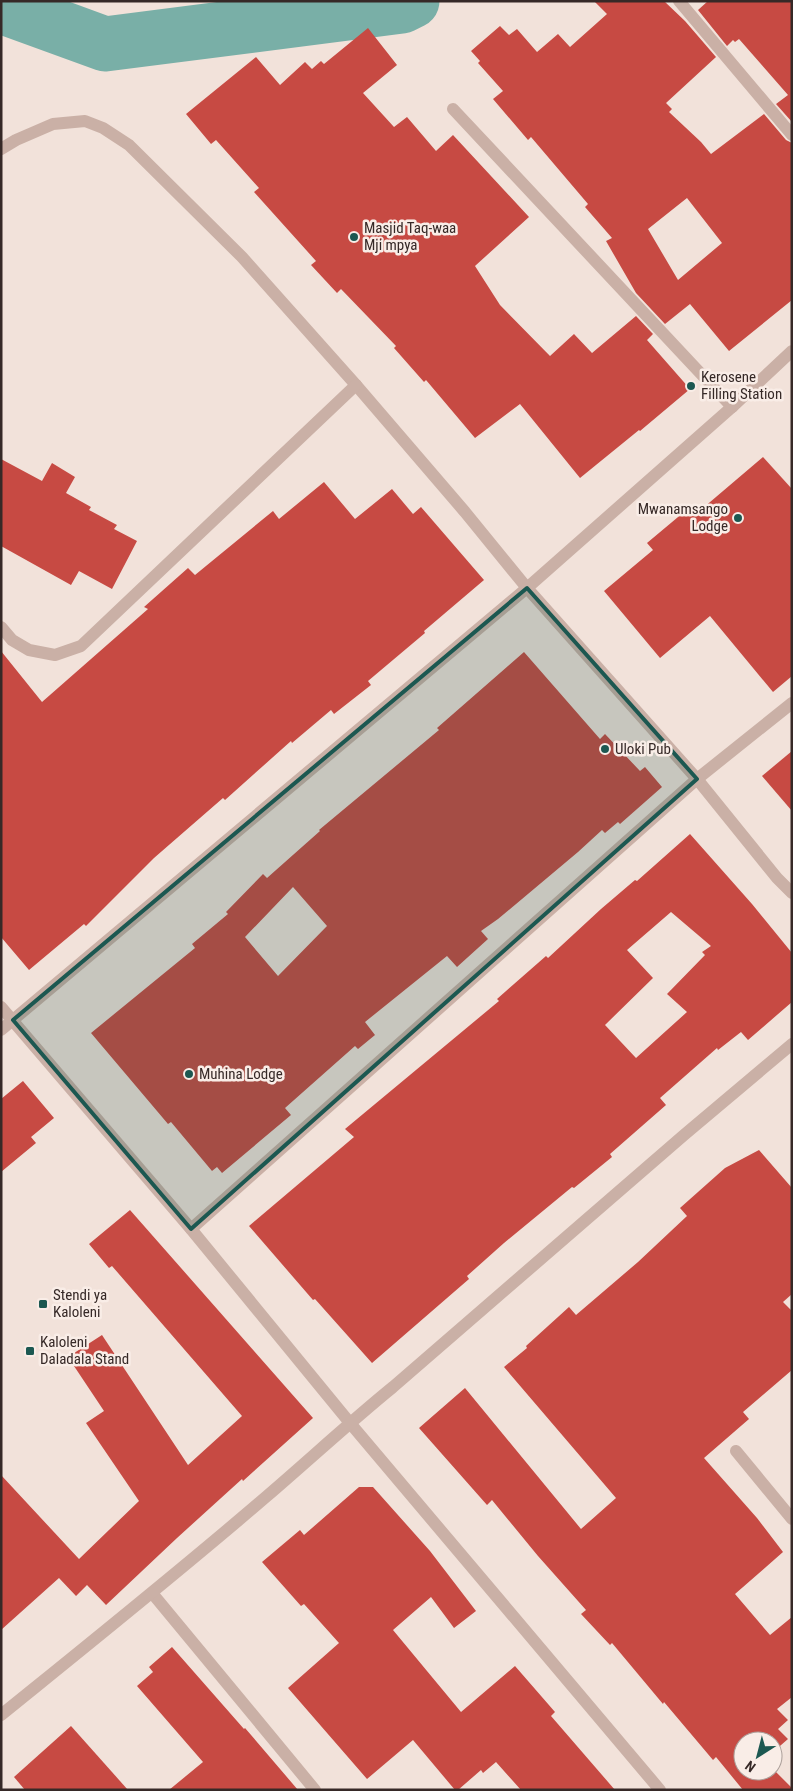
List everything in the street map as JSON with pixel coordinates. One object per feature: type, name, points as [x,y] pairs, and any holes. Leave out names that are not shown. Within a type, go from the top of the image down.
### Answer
[{"type":"street","points":[[679,1],[792,135]]},
{"type":"street","points":[[453,109],[732,407]]},
{"type":"street","points":[[1,149],[16,140],[53,124],[85,121],[103,128],[129,145],[242,257],[356,385],[465,512],[527,588],[697,778],[777,878],[792,893]]},
{"type":"street","points":[[1,1030],[527,588],[732,407],[792,351]]},
{"type":"street","points":[[1,627],[12,640],[29,650],[56,655],[80,646],[356,385]]},
{"type":"street","points":[[191,1229],[697,778],[792,703]]},
{"type":"street","points":[[1,1007],[191,1229],[350,1423],[660,1790]]},
{"type":"street","points":[[1,1715],[152,1593],[268,1495],[676,1141],[792,1044]]},
{"type":"street","points":[[736,1451],[792,1519]]},
{"type":"street","points":[[152,1593],[315,1790]]},
{"type":"highlighted area","points":[[527,588],[697,779],[191,1229],[13,1020]]},
{"type":"building","points":[[594,1],[664,1],[685,21],[716,57],[666,103],[672,109],[669,112],[711,154],[764,114],[786,140],[792,143],[792,300],[729,351],[690,304],[665,324],[636,293],[606,241],[612,238],[585,207],[588,204],[531,137],[528,140],[493,99],[503,91],[478,63],[480,61],[471,51],[500,26],[509,35],[517,29],[537,52],[558,34],[570,47],[607,14]],"holes":[[[687,198],[722,243],[678,280],[648,229]]]},
{"type":"building","points":[[708,1],[792,1],[792,122],[776,104],[788,95],[739,39],[735,42],[733,40],[727,46],[698,10]]},
{"type":"building","points":[[368,28],[397,65],[363,93],[394,127],[407,117],[436,151],[453,135],[529,217],[475,266],[500,305],[550,356],[574,334],[592,353],[636,316],[653,334],[647,340],[690,389],[580,478],[520,404],[475,438],[426,380],[424,382],[394,348],[396,346],[341,289],[337,293],[311,265],[316,261],[254,192],[259,188],[216,140],[211,144],[186,114],[256,57],[280,85],[305,62],[312,69],[321,61],[324,64]]},
{"type":"building","points":[[763,457],[792,489],[792,676],[773,692],[710,616],[660,658],[604,591],[653,550],[647,543],[690,507],[696,514]]},
{"type":"building","points":[[1,459],[42,481],[52,463],[75,477],[66,493],[91,507],[89,510],[117,525],[114,529],[137,541],[112,589],[79,571],[71,585],[1,546]]},
{"type":"building","points":[[324,482],[355,519],[392,489],[413,514],[421,507],[484,580],[368,681],[371,685],[334,714],[331,710],[292,743],[291,741],[225,800],[223,798],[154,858],[86,926],[84,924],[29,970],[1,937],[1,651],[42,702],[148,609],[144,607],[188,568],[195,575],[273,511],[279,519]]},
{"type":"building","points":[[524,652],[600,739],[605,734],[640,771],[645,767],[662,787],[620,824],[618,822],[605,833],[602,830],[498,919],[481,931],[488,939],[457,967],[447,956],[365,1022],[375,1035],[358,1049],[355,1046],[285,1108],[291,1115],[222,1173],[217,1167],[212,1171],[171,1122],[168,1124],[91,1033],[195,948],[192,944],[228,914],[226,912],[263,874],[267,878],[319,830],[439,730],[437,728]],"holes":[[[293,887],[327,926],[278,976],[245,937]]]},
{"type":"building","points":[[792,751],[792,811],[762,776]]},
{"type":"building","points":[[690,834],[752,904],[792,953],[792,1002],[748,1040],[741,1032],[718,1050],[717,1048],[660,1098],[666,1105],[610,1154],[612,1157],[504,1243],[467,1276],[469,1279],[372,1363],[315,1299],[313,1300],[249,1226],[354,1137],[345,1129],[499,1001],[497,999],[546,956],[548,958],[601,909],[635,880],[637,881]],"holes":[[[671,912],[711,946],[702,952],[705,955],[667,994],[687,1012],[636,1058],[605,1025],[653,978],[627,950]]]},
{"type":"building","points":[[23,1081],[54,1118],[31,1137],[36,1143],[1,1172],[1,1099]]},
{"type":"building","points":[[759,1150],[792,1188],[792,1294],[783,1302],[792,1311],[792,1370],[743,1412],[749,1419],[704,1458],[757,1518],[783,1552],[735,1594],[770,1635],[792,1617],[792,1697],[777,1709],[788,1720],[778,1729],[780,1731],[733,1731],[733,1778],[716,1757],[713,1760],[612,1643],[610,1645],[581,1614],[586,1610],[492,1500],[487,1505],[419,1428],[465,1388],[581,1529],[616,1498],[504,1367],[527,1348],[526,1346],[569,1307],[576,1315],[638,1262],[687,1216],[680,1208],[725,1168]]},
{"type":"building","points":[[130,1210],[313,1418],[243,1481],[242,1479],[106,1605],[87,1585],[76,1596],[59,1578],[1,1630],[1,1475],[79,1559],[139,1501],[86,1423],[104,1411],[68,1357],[102,1335],[188,1465],[242,1416],[112,1266],[109,1268],[89,1244]]},
{"type":"building","points":[[359,1487],[373,1487],[430,1551],[476,1611],[454,1628],[431,1597],[393,1630],[461,1712],[515,1666],[555,1712],[551,1716],[615,1790],[521,1790],[496,1762],[483,1773],[481,1770],[458,1790],[455,1790],[413,1740],[367,1779],[288,1688],[339,1643],[304,1604],[301,1606],[262,1562],[300,1530],[304,1535]]},
{"type":"building","points":[[172,1647],[298,1790],[169,1790],[203,1762],[137,1686],[153,1672],[149,1667]]},
{"type":"building","points":[[71,1726],[128,1790],[25,1790],[14,1777]]},
{"type":"building","points":[[783,1734],[788,1739],[783,1743]]},
{"type":"building","points":[[783,1779],[792,1788],[792,1790],[743,1790],[736,1781],[783,1781]]},
{"type":"waterway","points":[[1,6],[105,44],[402,6],[412,1]]},
{"type":"place","name":"Masjid Taq-waa Mji mpya","points":[[354,237]]},
{"type":"place","name":"Kerosene Filling Station","points":[[691,386]]},
{"type":"place","name":"Mwanamsango Lodge","points":[[738,518]]},
{"type":"place","name":"Uloki Pub","points":[[605,749]]},
{"type":"place","name":"Muhina Lodge","points":[[189,1074]]},
{"type":"place","name":"Stendi ya Kaloleni","points":[[43,1304]]},
{"type":"place","name":"Kaloleni Daladala Stand","points":[[30,1351]]}]
